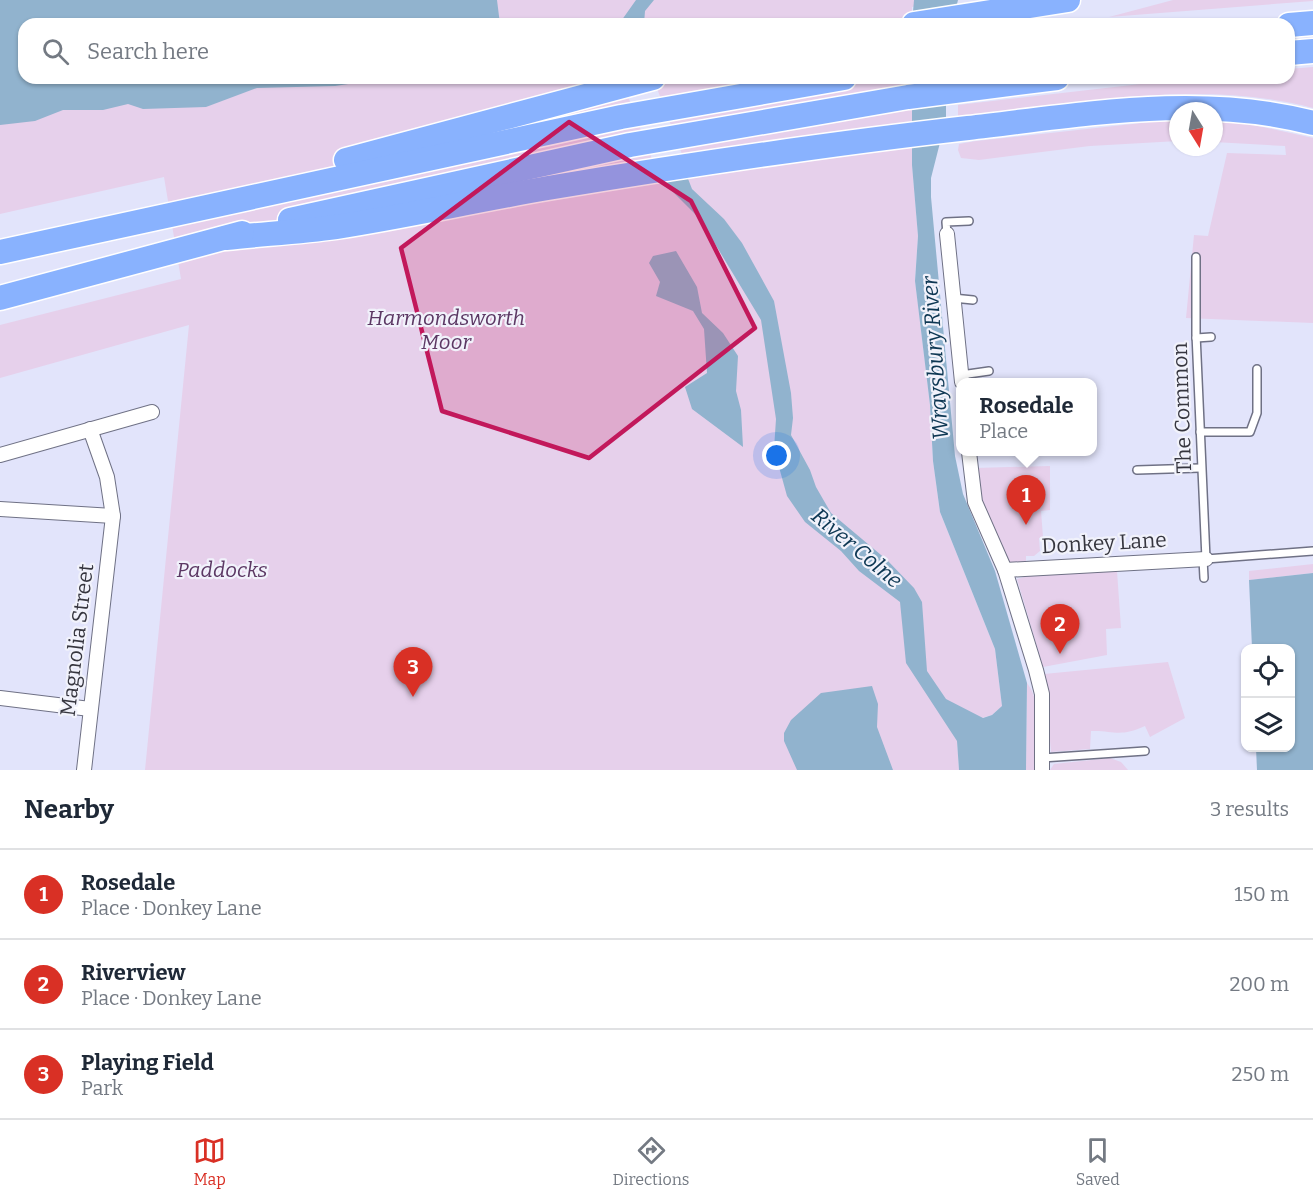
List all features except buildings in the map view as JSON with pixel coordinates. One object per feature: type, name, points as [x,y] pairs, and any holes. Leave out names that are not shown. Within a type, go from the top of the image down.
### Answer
[{"type":"highway","points":[[949,18],[1068,0]]},
{"type":"highway","points":[[1295,25],[1313,23]]},
{"type":"highway","points":[[1295,52],[1313,51]]},
{"type":"highway","points":[[175,213],[267,181],[628,84]]},
{"type":"highway","points":[[0,252],[621,117],[808,84]]},
{"type":"highway","points":[[0,298],[313,213],[630,145],[908,97],[1007,84]]},
{"type":"highway","points":[[226,238],[335,227],[438,207],[692,165],[903,136],[1131,110],[1197,107],[1258,111],[1313,123]]},
{"type":"street","points":[[947,234],[962,378]]},
{"type":"street","points":[[0,455],[152,412]]},
{"type":"street","name":"Magnolia Street","points":[[84,770],[113,516],[107,477],[90,429]]},
{"type":"street","points":[[969,456],[975,502],[1005,570],[1042,694],[1042,764]]},
{"type":"street","points":[[0,509],[113,516]]},
{"type":"street","name":"Donkey Lane","points":[[1005,570],[1204,559]]},
{"type":"street","points":[[0,698],[90,709]]},
{"type":"lane","points":[[947,234],[946,222],[969,221]]},
{"type":"lane","name":"The Common","points":[[1196,256],[1196,338],[1204,578]]},
{"type":"lane","points":[[953,298],[973,300]]},
{"type":"lane","points":[[1196,338],[1211,337]]},
{"type":"lane","points":[[1200,432],[1250,432],[1257,413],[1257,369]]},
{"type":"lane","points":[[965,378],[989,370]]},
{"type":"lane","points":[[1137,470],[1200,468]]},
{"type":"lane","points":[[1204,559],[1313,551]]},
{"type":"lane","points":[[1042,764],[1145,750]]},
{"type":"highlighted area","points":[[569,122],[691,201],[755,328],[589,458],[442,411],[401,248]]},
{"type":"green space","name":"Harmondsworth Moor","points":[[0,0],[959,0],[912,7],[912,18],[18,18],[18,84],[912,84],[912,164],[918,236],[915,280],[940,512],[995,649],[1002,706],[992,715],[982,718],[957,741],[959,770],[145,770],[189,325],[0,378],[0,325],[181,279],[164,177],[0,214]]},
{"type":"green space","points":[[1173,0],[1313,0],[1313,1],[1109,17]]},
{"type":"green space","points":[[1313,67],[1313,108],[1269,99],[1181,94],[1136,96],[958,117],[958,105],[1141,84],[1295,84],[1295,68]]},
{"type":"green space","points":[[1169,120],[1169,142],[1090,146],[979,160],[961,158],[958,150],[959,144]]},
{"type":"green space","points":[[1223,121],[1240,122],[1313,138],[1313,323],[1186,318],[1194,235],[1208,236],[1227,153],[1286,155],[1285,146],[1223,143]]},
{"type":"green space","points":[[1050,466],[1050,510],[1041,511],[1043,537],[1039,538],[1040,551],[1034,556],[1026,556],[1026,562],[1009,564],[981,501],[976,468]]},
{"type":"green space","points":[[1313,564],[1313,573],[1249,580],[1249,571]]},
{"type":"green space","points":[[1117,571],[1121,628],[1106,629],[1107,655],[1043,667],[1017,579],[1028,576]]},
{"type":"green space","points":[[1168,662],[1185,718],[1150,737],[1145,726],[1122,733],[1091,731],[1090,749],[1051,752],[1044,674]]},
{"type":"green space","points":[[1027,683],[1036,702],[1037,714],[1034,770],[1026,770]]},
{"type":"green space","points":[[1110,758],[1121,762],[1128,770],[1050,770],[1054,764]]},
{"type":"water","points":[[0,0],[497,0],[499,18],[18,18],[18,84],[348,84],[257,88],[206,107],[143,109],[128,104],[103,110],[63,110],[35,121],[0,125]]},
{"type":"water","points":[[636,0],[654,0],[645,11],[644,18],[623,18]]},
{"type":"water","points":[[914,0],[958,0],[954,18],[912,18]]},
{"type":"water","points":[[626,84],[651,84],[692,189],[724,219],[742,243],[774,301],[791,393],[793,418],[791,435],[831,513],[887,560],[914,588],[922,602],[927,671],[946,699],[983,718],[992,715],[1002,706],[995,649],[940,512],[915,281],[918,236],[912,165],[912,84],[946,84],[946,119],[931,178],[931,197],[955,456],[963,494],[995,571],[1027,683],[1026,770],[959,770],[957,741],[906,663],[900,602],[859,571],[841,551],[805,522],[787,496],[774,449],[776,419],[761,320],[700,219],[665,184]]},
{"type":"water","points":[[676,251],[697,287],[702,313],[723,333],[738,356],[736,391],[741,410],[743,447],[692,409],[685,387],[707,373],[704,329],[693,311],[656,296],[660,282],[649,263],[653,256]]},
{"type":"water","points":[[1313,573],[1313,770],[1257,770],[1256,752],[1295,752],[1295,644],[1252,644],[1249,580]]},
{"type":"water","points":[[872,686],[878,704],[877,727],[893,770],[797,770],[784,741],[784,733],[791,720],[821,693]]},
{"type":"pier","points":[[623,84],[655,84],[690,175],[660,180]]},
{"type":"place","name":"Rosedale","points":[[1026,525]]},
{"type":"place","name":"Riverview","points":[[1060,654]]},
{"type":"place","name":"Playing Field","points":[[413,697]]},
{"type":"water label","name":"Wraysbury River","points":[[935,358]]},
{"type":"water label","name":"River Colne","points":[[857,548]]},
{"type":"park label","name":"Paddocks","points":[[222,570]]}]
